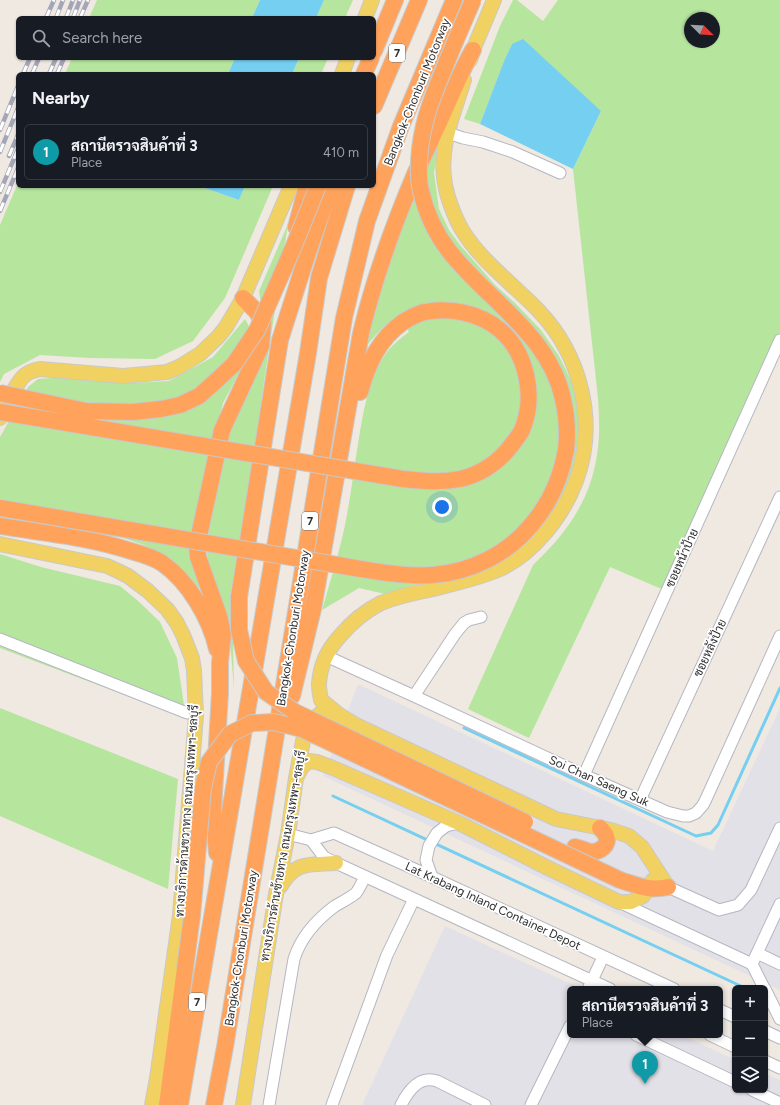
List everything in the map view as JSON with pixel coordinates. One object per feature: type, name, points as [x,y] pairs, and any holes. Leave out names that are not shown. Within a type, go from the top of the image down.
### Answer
[{"type":"highway","points":[[376,46],[395,0]]},
{"type":"highway","name":"7","points":[[376,101],[419,0]]},
{"type":"highway","name":"Bangkok-Chonburi Motorway","points":[[214,1105],[224,1052],[344,318],[367,222],[401,126],[454,0]]},
{"type":"highway","points":[[0,508],[393,574],[433,575],[448,573],[481,563],[503,552],[528,529],[540,515],[550,499],[561,471],[565,454],[568,423],[560,387],[554,370],[531,336],[510,313],[458,262],[441,238],[429,218],[418,173],[422,132],[428,109],[473,0]]},
{"type":"highway","points":[[224,1052],[260,877],[291,700],[314,609],[361,333],[368,303],[395,224],[415,174],[461,72],[473,50]]},
{"type":"highway","points":[[365,72],[370,60]]},
{"type":"highway","points":[[280,340],[280,297],[291,244],[306,188]]},
{"type":"highway","points":[[0,393],[86,411],[133,412],[180,406],[199,396],[234,364],[257,330],[317,188]]},
{"type":"highway","points":[[330,188],[280,340],[239,597],[239,630],[246,660],[266,692],[295,712],[575,847],[589,852],[601,850],[605,846],[607,840],[606,835],[600,828]]},
{"type":"highway","name":"7","points":[[180,1105],[308,353],[319,278],[346,188]]},
{"type":"highway","points":[[219,876],[213,811],[220,692],[220,662],[223,634],[219,616],[198,557],[197,546],[222,430],[261,346],[263,322],[256,311],[243,298]]},
{"type":"highway","points":[[0,412],[403,479],[444,481],[460,479],[477,473],[496,462],[505,454],[522,430],[526,418],[529,386],[524,366],[509,340],[499,329],[476,316],[447,310],[424,312],[395,327],[385,337],[365,373],[359,394],[353,424],[336,524],[326,564],[318,584]]},
{"type":"highway","points":[[0,526],[78,538],[118,547],[147,556],[162,563],[173,572],[189,590],[206,616],[220,662]]},
{"type":"highway","points":[[167,1105],[192,916],[203,788],[209,762],[230,734],[252,723],[274,722],[302,729],[620,880],[648,889],[668,887]]},
{"type":"main road","points":[[366,16],[372,0]]},
{"type":"main road","points":[[494,0],[473,50],[448,133],[444,167],[444,182],[454,213],[469,240],[485,259],[534,306],[550,324],[572,361],[583,396],[585,410],[585,445],[577,480],[562,511],[540,539],[514,561],[500,569],[481,576],[400,596],[381,604],[356,620],[333,643],[326,656],[321,671],[319,686],[321,700],[338,714],[356,725],[556,819],[611,830],[629,836],[642,847],[668,887]]},
{"type":"main road","points":[[343,72],[347,60]]},
{"type":"main road","points":[[0,418],[20,381],[31,371],[40,369],[123,376],[167,372],[179,367],[200,354],[226,327],[243,298],[290,188]]},
{"type":"main road","name":"ทางบริการด้านขวาทาง ถนนกรุงเทพฯ-ชลบุรี","points":[[0,544],[107,566],[118,570],[148,590],[166,609],[177,623],[192,658],[196,716],[180,915],[152,1105]]},
{"type":"main road","name":"ทางบริการด้านซ้ายทาง ถนนกรุงเทพฯ-ชลบุรี","points":[[243,1105],[276,894],[288,834],[303,741],[315,718],[321,713],[338,714]]},
{"type":"main road","points":[[296,778],[304,764],[309,761],[317,762],[333,768],[459,822],[548,868],[619,902],[631,902],[643,896],[653,881],[656,867]]},
{"type":"main road","points":[[276,894],[285,878],[292,871],[300,867],[311,865],[336,863]]},
{"type":"street","points":[[448,133],[513,152],[560,173]]},
{"type":"street","name":"ซอยหน้าป้าย","points":[[584,775],[780,340]]},
{"type":"street","name":"ซอยหลังป้าย","points":[[640,800],[780,497]]},
{"type":"street","points":[[414,696],[454,634],[464,623],[481,617]]},
{"type":"street","name":"Soi Chan Saeng Suk","points":[[326,656],[667,812],[688,816],[696,813],[703,805],[780,636]]},
{"type":"street","points":[[0,638],[187,713]]},
{"type":"street","points":[[432,877],[426,860],[429,846],[437,833],[446,826],[459,822]]},
{"type":"street","points":[[668,887],[719,910],[738,905],[751,890],[780,828]]},
{"type":"street","name":"Lat Krabang Inland Container Depot","points":[[310,840],[334,833],[668,986]]},
{"type":"street","points":[[288,834],[310,840],[324,857],[590,985],[603,956]]},
{"type":"street","points":[[269,1105],[294,959],[297,951],[306,934],[327,913],[356,893],[365,877]]},
{"type":"street","points":[[332,1105],[387,955],[414,899]]},
{"type":"street","points":[[619,902],[752,964],[763,985]]},
{"type":"street","points":[[752,964],[780,904]]},
{"type":"street","points":[[758,953],[780,964]]},
{"type":"street","points":[[768,995],[780,1019]]},
{"type":"street","points":[[531,1105],[567,1032]]},
{"type":"street","points":[[768,1032],[780,1038]]},
{"type":"street","points":[[642,1038],[732,1081]]},
{"type":"street","points":[[716,1038],[732,1046]]},
{"type":"street","points":[[768,1062],[780,1068]]},
{"type":"street","points":[[401,1105],[410,1089],[421,1082],[430,1080],[437,1081],[485,1105]]},
{"type":"street","points":[[758,1093],[780,1103]]},
{"type":"shaded area","points":[[358,684],[713,851],[780,708],[780,990],[323,776]]},
{"type":"shaded area","points":[[445,926],[575,986],[567,986],[567,1038],[688,1038],[732,1059],[732,1093],[768,1093],[768,1074],[780,1080],[780,1105],[362,1105]]},
{"type":"green space","points":[[97,0],[260,0],[253,16],[90,16]]},
{"type":"green space","points":[[324,0],[353,0],[346,16],[317,16]]},
{"type":"green space","points":[[513,0],[517,0],[543,21],[558,0],[780,0],[780,333],[664,590],[610,567],[529,738],[468,709],[533,565],[557,540],[577,512],[591,482],[595,465],[599,435],[598,398],[573,169],[601,111],[512,44],[480,124],[464,119],[500,26]]},
{"type":"green space","points":[[71,60],[234,60],[229,72],[66,72]]},
{"type":"green space","points":[[298,60],[327,60],[322,72],[293,72]]},
{"type":"green space","points":[[440,136],[434,173],[439,209],[449,230],[495,285],[541,330],[559,356],[573,386],[577,402],[579,427],[572,470],[560,500],[549,518],[532,539],[516,552],[439,581],[413,585],[385,594],[359,588],[322,610],[345,525],[357,449],[368,394],[376,372],[387,352],[394,344],[409,332],[399,315],[380,330],[364,349],[399,230]]},
{"type":"green space","points":[[16,188],[205,188],[239,200],[244,188],[272,188],[225,298],[193,341],[155,359],[90,358],[40,355],[4,374],[0,382],[0,225]]},
{"type":"green space","points":[[288,224],[251,474],[230,596],[234,689],[230,641],[209,569],[207,553],[210,516],[228,431],[267,341],[259,291]]},
{"type":"green space","points":[[245,319],[250,328],[251,351],[223,403],[207,466],[190,555],[202,591],[174,564],[144,545],[118,536],[0,519],[0,437],[28,387],[38,379],[64,377],[131,383],[169,381],[213,357]]},
{"type":"green space","points":[[0,554],[41,567],[120,586],[137,600],[160,622],[177,658],[184,705],[183,717],[0,648]]},
{"type":"green space","points":[[0,708],[178,779],[168,889],[0,816]]},
{"type":"water","points":[[260,0],[324,0],[317,16],[253,16]]},
{"type":"water","points":[[523,39],[601,111],[573,169],[480,124],[512,44]]},
{"type":"water","points":[[234,60],[298,60],[293,72],[229,72]]},
{"type":"water","points":[[205,188],[244,188],[239,200]]},
{"type":"waterway","points":[[464,728],[696,836],[711,833],[718,825],[780,688]]},
{"type":"waterway","points":[[333,796],[739,985]]},
{"type":"railway","points":[[47,16],[54,0]]},
{"type":"railway","points":[[57,16],[63,0]]},
{"type":"railway","points":[[67,16],[73,0]]},
{"type":"railway","points":[[74,16],[80,0]]},
{"type":"railway","points":[[81,16],[88,0]]},
{"type":"railway","points":[[24,72],[29,60]]},
{"type":"railway","points":[[33,72],[38,60]]},
{"type":"railway","points":[[50,72],[55,60]]},
{"type":"railway","points":[[58,72],[63,60]]},
{"type":"railway","points":[[0,130],[16,91]]},
{"type":"railway","points":[[0,152],[16,113]]},
{"type":"railway","points":[[9,156],[16,140]]},
{"type":"railway","points":[[0,192],[16,154]]},
{"type":"railway","points":[[0,211],[16,173]]},
{"type":"place","name":"สถานีตรวจสินค้าที่ 3","points":[[645,1084]]}]
